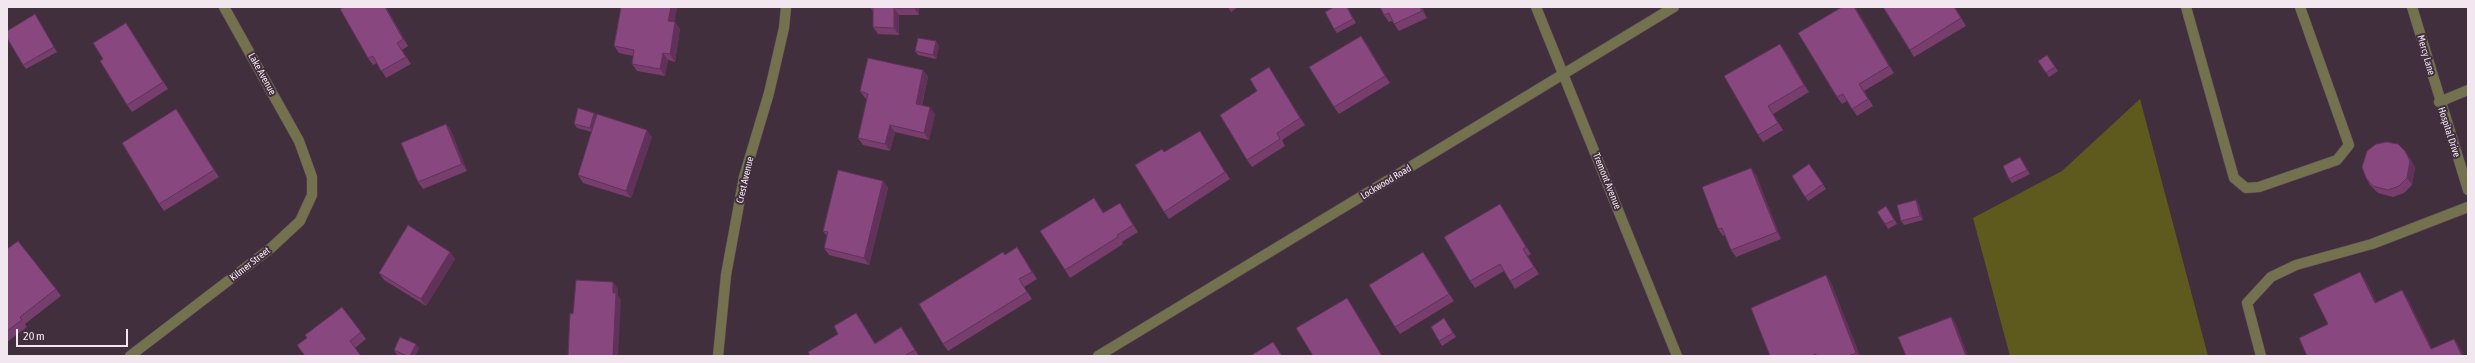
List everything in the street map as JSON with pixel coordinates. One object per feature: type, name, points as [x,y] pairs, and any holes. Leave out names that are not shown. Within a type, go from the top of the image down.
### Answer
[{"type":"street","name":"Lake Avenue","points":[[224,7],[299,141]]},
{"type":"street","name":"Crest Avenue","points":[[718,356],[726,275],[744,177],[769,93],[784,28],[786,7]]},
{"type":"street","name":"Tremont Avenue","points":[[1536,7],[1677,356]]},
{"type":"street","name":"Lockwood Road","points":[[1098,356],[1674,7]]},
{"type":"street","points":[[2186,7],[2234,178],[2246,188],[2259,187],[2337,160],[2349,145],[2300,7]]},
{"type":"street","name":"Mercy Lane","points":[[2412,7],[2439,102]]},
{"type":"street","name":"Hospital Drive","points":[[2468,90],[2439,102],[2468,190]]},
{"type":"street","name":"Kilmer Street","points":[[130,356],[271,248],[300,221],[312,195],[312,177],[299,141]]},
{"type":"street","points":[[2261,356],[2247,303],[2271,277],[2296,265],[2372,244],[2468,207]]},
{"type":"shaded area","points":[[2140,99],[2208,356],[2010,356],[1973,218],[2062,171]]},
{"type":"building","points":[[344,7],[385,7],[403,39],[397,43],[406,57],[381,71],[373,56],[368,58],[340,9]]},
{"type":"building","points":[[621,7],[671,7],[668,21],[675,22],[670,54],[663,53],[660,69],[632,64],[634,50],[614,46]]},
{"type":"building","points":[[873,7],[914,8],[894,8],[894,28],[873,27]]},
{"type":"building","points":[[1334,7],[1347,7],[1353,19],[1334,29],[1325,12]]},
{"type":"building","points":[[1380,7],[1420,7],[1422,11],[1394,24],[1389,13],[1384,15]]},
{"type":"building","points":[[1842,7],[1854,7],[1889,66],[1859,84],[1868,99],[1852,109],[1843,94],[1837,97],[1798,33]]},
{"type":"building","points":[[1883,7],[1954,7],[1961,18],[1910,50]]},
{"type":"building","points":[[35,14],[54,47],[23,65],[7,38],[7,31]]},
{"type":"building","points":[[126,23],[163,82],[127,105],[100,61],[103,59],[93,43]]},
{"type":"building","points":[[1361,36],[1385,76],[1334,107],[1309,67]]},
{"type":"building","points":[[918,38],[936,41],[933,55],[915,51]]},
{"type":"building","points":[[1780,44],[1804,85],[1768,106],[1778,123],[1758,135],[1724,76]]},
{"type":"building","points":[[2047,55],[2055,67],[2046,73],[2038,61]]},
{"type":"building","points":[[868,58],[923,70],[916,104],[930,107],[924,133],[890,125],[885,144],[858,138],[868,94],[860,91]]},
{"type":"building","points":[[1269,67],[1300,118],[1277,133],[1280,139],[1247,160],[1220,115],[1257,91],[1250,79]]},
{"type":"building","points":[[578,108],[594,113],[590,128],[574,124]]},
{"type":"building","points":[[176,109],[214,170],[159,204],[122,143]]},
{"type":"building","points":[[597,114],[647,130],[626,191],[578,175]]},
{"type":"building","points":[[446,124],[462,164],[418,182],[401,143]]},
{"type":"building","points":[[1200,131],[1225,172],[1164,212],[1135,165],[1162,149],[1164,152]]},
{"type":"building","points":[[2387,142],[2398,144],[2405,151],[2410,161],[2407,178],[2399,186],[2388,190],[2373,186],[2366,178],[2362,167],[2367,151],[2376,144]]},
{"type":"building","points":[[2020,157],[2027,170],[2009,179],[2003,166]]},
{"type":"building","points":[[1809,164],[1823,184],[1805,197],[1792,176]]},
{"type":"building","points":[[1751,168],[1777,232],[1731,250],[1722,228],[1718,229],[1702,187]]},
{"type":"building","points":[[838,170],[883,181],[864,258],[824,248],[828,232],[823,231]]},
{"type":"building","points":[[1094,198],[1103,213],[1120,203],[1133,225],[1117,235],[1118,237],[1065,270],[1040,231]]},
{"type":"building","points":[[1916,200],[1920,216],[1901,221],[1897,205]]},
{"type":"building","points":[[1500,204],[1526,247],[1523,249],[1534,267],[1510,281],[1500,264],[1470,281],[1444,237]]},
{"type":"building","points":[[1886,206],[1894,220],[1885,224],[1877,212]]},
{"type":"building","points":[[408,225],[450,252],[421,299],[379,273]]},
{"type":"building","points":[[18,241],[56,289],[20,317],[22,320],[7,331],[7,249]]},
{"type":"building","points":[[1017,247],[1032,272],[1019,279],[1027,292],[943,344],[919,304],[1003,252],[1005,255]]},
{"type":"building","points":[[1423,252],[1449,294],[1395,327],[1369,285]]},
{"type":"building","points":[[2360,272],[2375,303],[2402,290],[2431,349],[2454,339],[2462,356],[2307,356],[2299,338],[2328,324],[2313,294]]},
{"type":"building","points":[[1826,275],[1856,353],[1848,356],[1816,356],[1816,354],[1811,356],[1770,356],[1751,308]]},
{"type":"building","points":[[576,280],[613,282],[613,293],[616,293],[613,356],[568,356],[570,313],[573,314]]},
{"type":"building","points":[[1347,298],[1382,356],[1313,356],[1296,328]]},
{"type":"building","points":[[342,307],[361,332],[350,341],[361,356],[305,356],[297,345],[307,338],[305,335]]},
{"type":"building","points":[[856,313],[875,344],[901,327],[915,350],[904,356],[810,356],[808,352],[838,334],[834,326]]},
{"type":"building","points":[[1951,317],[1966,356],[1906,356],[1898,337]]},
{"type":"building","points":[[1444,318],[1453,333],[1439,341],[1431,327]]},
{"type":"building","points":[[400,337],[416,344],[410,356],[394,350]]},
{"type":"building","points":[[1273,342],[1282,356],[1250,356]]}]
